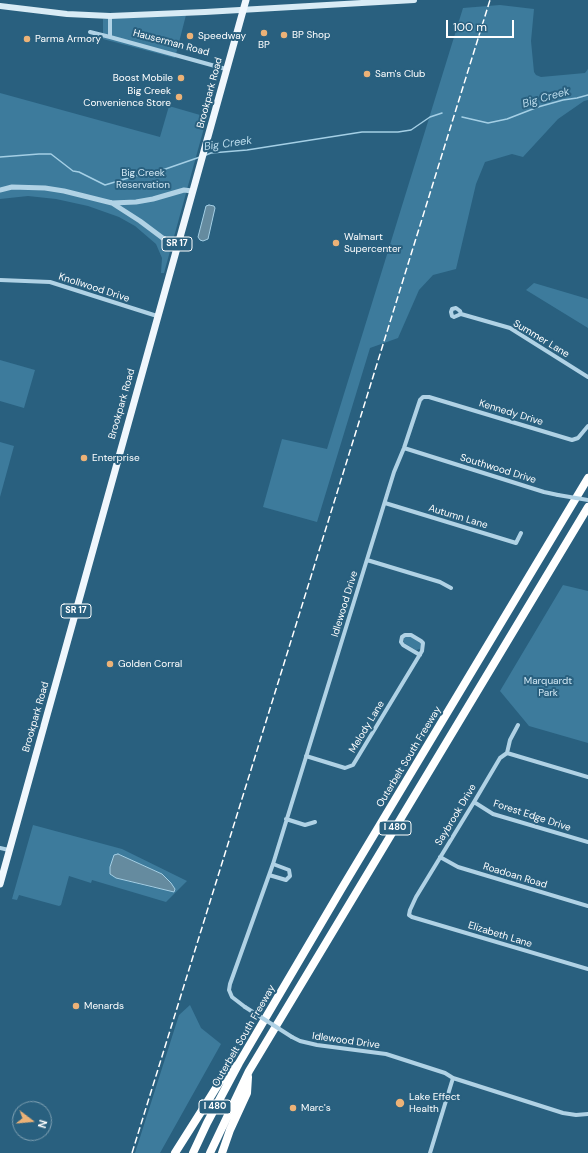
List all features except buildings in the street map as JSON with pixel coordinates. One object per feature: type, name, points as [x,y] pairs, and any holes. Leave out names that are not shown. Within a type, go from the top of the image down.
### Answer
[{"type":"highway","name":"Outerbelt South Freeway","points":[[193,1153],[239,1063],[342,888],[588,478]]},
{"type":"highway","name":"I 480","points":[[210,1153],[249,1071],[588,508]]},
{"type":"highway","points":[[175,1153],[224,1075],[239,1063]]},
{"type":"highway","points":[[222,1153],[230,1130],[247,1093],[249,1071]]},
{"type":"main road","name":"Brookpark Road","points":[[0,884],[246,0]]},
{"type":"main road","name":"Hauserman Road","points":[[0,6],[67,14],[110,16],[414,0]]},
{"type":"street","points":[[110,16],[110,37]]},
{"type":"street","name":"Hauserman Road","points":[[90,32],[226,69]]},
{"type":"street","points":[[0,190],[12,187],[45,188],[64,191],[112,203],[136,202],[184,190],[192,191]]},
{"type":"street","points":[[112,203],[140,221],[176,248]]},
{"type":"street","name":"Knollwood Drive","points":[[0,280],[50,282],[157,316]]},
{"type":"street","name":"Summer Lane","points":[[461,314],[510,328],[588,377]]},
{"type":"street","name":"Kennedy Drive","points":[[424,397],[429,397],[572,440],[578,438],[588,426]]},
{"type":"street","name":"Idlewood Drive","points":[[424,397],[418,403],[404,448],[394,472],[269,875],[229,988],[230,993],[233,999],[300,1041],[317,1045],[386,1054],[445,1073],[453,1078],[563,1113],[576,1115],[588,1114]]},
{"type":"street","name":"Southwood Drive","points":[[404,448],[544,492],[588,500]]},
{"type":"street","name":"Autumn Lane","points":[[385,503],[516,543],[521,533]]},
{"type":"street","points":[[367,560],[440,582],[451,588]]},
{"type":"street","points":[[405,634],[411,635],[423,643],[424,647],[420,655],[403,646],[401,642],[402,637],[405,634]]},
{"type":"street","name":"Melody Lane","points":[[306,756],[345,768],[353,765],[420,655]]},
{"type":"street","name":"Saybrook Drive","points":[[409,915],[416,897],[500,758],[508,753],[510,740],[518,725]]},
{"type":"street","points":[[508,753],[588,777]]},
{"type":"street","name":"Forest Edge Drive","points":[[474,802],[493,814],[588,842]]},
{"type":"street","points":[[286,819],[305,825],[315,822]]},
{"type":"street","points":[[0,848],[9,850]]},
{"type":"street","name":"Roadoan Road","points":[[440,857],[458,867],[588,906]]},
{"type":"street","points":[[269,875],[286,880],[290,876],[289,870],[272,864]]},
{"type":"street","name":"Elizabeth Lane","points":[[409,915],[588,969]]},
{"type":"street","points":[[430,1153],[453,1078]]},
{"type":"green space","points":[[500,5],[534,9],[531,41],[534,72],[536,75],[541,77],[585,73],[588,69],[588,100],[584,101],[558,119],[523,157],[512,154],[485,162],[476,184],[456,269],[433,275],[419,290],[398,338],[370,348],[317,522],[263,507],[282,439],[327,449],[463,8]]},
{"type":"green space","points":[[186,15],[175,58],[103,39],[103,19]]},
{"type":"green space","name":"Big Creek Reservation","points":[[0,93],[160,137],[169,106],[207,117],[164,273],[161,273],[162,258],[156,244],[135,226],[119,217],[88,206],[56,199],[28,196],[0,199]]},
{"type":"green space","points":[[534,283],[588,299],[588,328],[526,290]]},
{"type":"green space","points":[[0,360],[35,370],[24,408],[0,401]]},
{"type":"green space","points":[[0,442],[14,446],[0,497]]},
{"type":"green space","name":"Marquardt Park","points":[[563,585],[588,591],[588,743],[529,726],[500,691]]},
{"type":"green space","points":[[409,636],[422,644],[420,649],[416,650],[404,643],[404,638]]},
{"type":"green space","points":[[33,825],[122,849],[187,881],[166,902],[92,880],[91,883],[69,876],[61,905],[59,906],[19,895],[17,900],[12,899]],"holes":[[[118,854],[162,874],[175,889],[154,888],[116,878],[110,874]]]},
{"type":"green space","points":[[190,1005],[201,1028],[221,1044],[160,1153],[135,1153],[179,1015]]},
{"type":"shaded area","points":[[206,206],[214,206],[215,208],[208,239],[203,241],[198,237]]},
{"type":"shaded area","points":[[118,854],[162,874],[175,889],[174,892],[116,878],[110,874],[110,867],[114,855]]},
{"type":"waterway","name":"Big Creek","points":[[462,117],[488,123],[507,119],[538,107],[588,95]]},
{"type":"waterway","name":"Big Creek","points":[[206,155],[211,153],[247,150],[362,132],[398,132],[411,130],[430,117],[442,113]]},
{"type":"waterway","name":"Big Creek","points":[[0,157],[51,154],[73,171],[79,172],[105,185],[135,176],[154,173],[200,157]]},
{"type":"railway","points":[[132,1153],[490,0]]},
{"type":"place","name":"BP","points":[[264,33]]},
{"type":"place","name":"BP Shop","points":[[284,35]]},
{"type":"place","name":"Speedway","points":[[190,36]]},
{"type":"place","name":"Parma Armory","points":[[27,39]]},
{"type":"place","name":"Sam's Club","points":[[367,74]]},
{"type":"place","name":"Boost Mobile","points":[[181,78]]},
{"type":"place","name":"Big Creek Convenience Store","points":[[179,97]]},
{"type":"place","name":"Walmart Supercenter","points":[[336,243]]},
{"type":"place","name":"Enterprise","points":[[84,458]]},
{"type":"place","name":"Golden Corral","points":[[110,664]]},
{"type":"place","name":"Menards","points":[[76,1006]]},
{"type":"place","name":"Lake Effect Health","points":[[400,1103]]},
{"type":"place","name":"Marc's","points":[[293,1108]]}]
